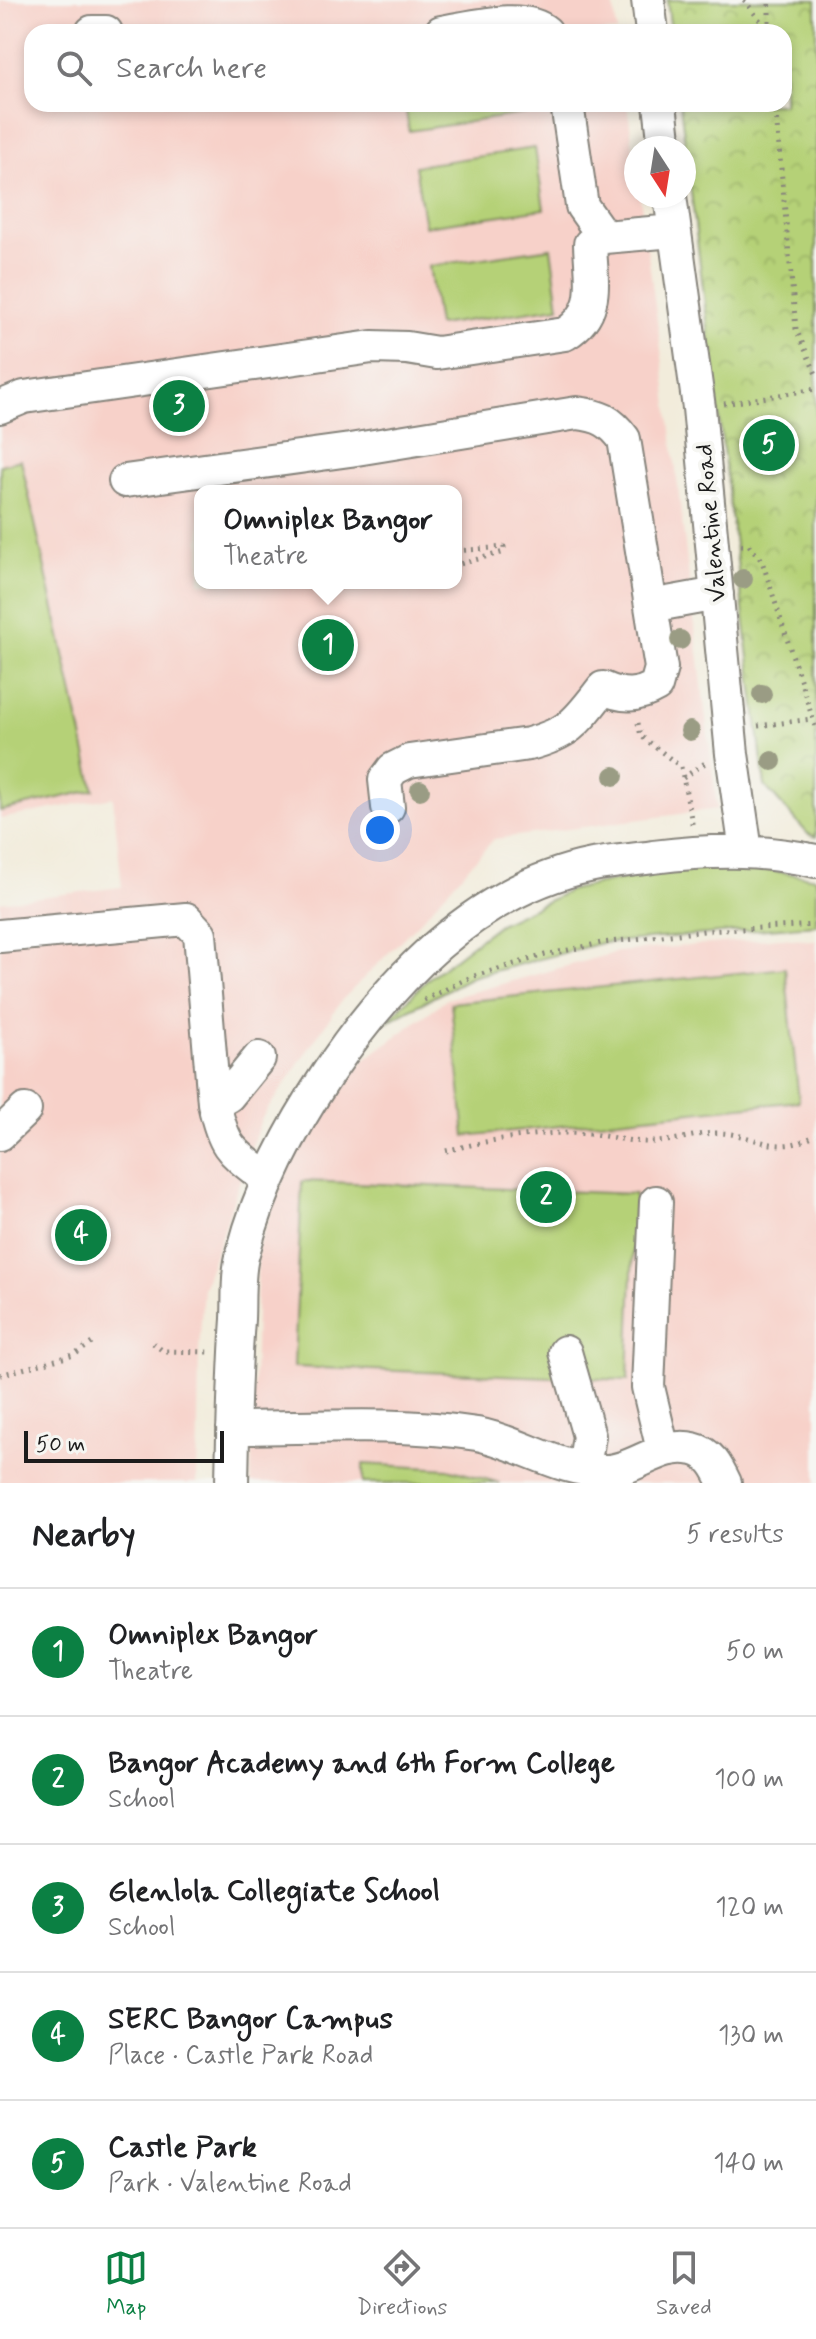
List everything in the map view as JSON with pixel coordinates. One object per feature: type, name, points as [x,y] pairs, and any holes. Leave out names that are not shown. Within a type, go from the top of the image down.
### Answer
[{"type":"street","points":[[648,0],[651,24]]},
{"type":"street","points":[[496,24],[516,21],[527,24]]},
{"type":"street","points":[[568,112],[582,206],[604,237]]},
{"type":"street","points":[[661,112],[664,136]]},
{"type":"street","name":"Valentine Road","points":[[671,208],[699,408],[730,730],[746,851]]},
{"type":"street","points":[[0,407],[24,397],[372,347],[437,353],[565,334],[581,324],[592,300],[590,244],[604,237],[674,231]]},
{"type":"street","points":[[125,481],[350,450],[577,413],[600,416],[613,424],[624,439],[661,668],[656,686],[643,693],[620,696],[603,688],[573,726],[547,739],[409,761],[393,769],[385,780],[388,807]]},
{"type":"street","points":[[651,606],[717,594]]},
{"type":"street","points":[[232,1483],[242,1256],[267,1179],[316,1090],[356,1033],[396,984],[443,939],[506,897],[554,876],[594,865],[698,852],[746,851],[816,861]]},
{"type":"street","points":[[0,936],[186,919],[200,934],[214,1103],[219,1127],[230,1151],[267,1179]]},
{"type":"street","points":[[214,1103],[228,1096],[259,1058]]},
{"type":"street","points":[[0,1134],[25,1110]]},
{"type":"street","points":[[656,1202],[648,1387],[663,1450]]},
{"type":"street","points":[[565,1352],[589,1436],[584,1468]]},
{"type":"street","points":[[233,1428],[414,1427],[480,1434],[584,1468],[608,1471],[663,1450],[693,1449],[714,1461],[725,1483]]},
{"type":"path","points":[[744,0],[763,24]]},
{"type":"path","points":[[769,0],[769,24]]},
{"type":"path","points":[[776,112],[796,329],[816,374]]},
{"type":"path","points":[[699,408],[816,389]]},
{"type":"path","points":[[712,545],[749,545],[762,561],[816,729]]},
{"type":"path","points":[[462,550],[504,547],[504,552],[462,563]]},
{"type":"path","points":[[632,695],[641,736],[681,767],[698,852]]},
{"type":"path","points":[[730,730],[812,719]]},
{"type":"path","points":[[412,1006],[471,977],[545,955],[601,943],[704,931],[816,925]]},
{"type":"path","points":[[446,1151],[509,1139],[584,1133],[646,1142],[669,1142],[715,1133],[788,1146],[816,1135]]},
{"type":"path","points":[[0,1375],[74,1355],[92,1343]]},
{"type":"path","points":[[153,1343],[163,1351],[236,1353]]},
{"type":"shaded area","points":[[0,0],[613,0],[616,24],[24,24],[24,112],[628,112],[632,136],[624,136],[624,208],[642,208],[717,809],[494,839],[421,920],[342,1000],[261,1119],[203,1288],[197,1483],[0,1483],[0,902],[122,887],[113,797],[0,819]]},
{"type":"shaded area","points":[[780,938],[816,941],[816,1483],[251,1483],[258,1247],[296,1146],[364,1060],[447,999],[618,952]]},
{"type":"green space","points":[[667,0],[816,0],[816,837],[808,834],[765,786],[693,208],[696,208],[696,136],[684,136],[681,112],[792,112],[792,24],[670,24]]},
{"type":"green space","points":[[406,112],[529,112],[529,113],[409,131]]},
{"type":"green space","points":[[535,148],[544,209],[425,226],[415,166]]},
{"type":"green space","points":[[551,248],[559,307],[438,325],[429,266]]},
{"type":"green space","points":[[21,460],[94,790],[0,811],[0,465]]},
{"type":"green space","points":[[738,865],[816,878],[816,925],[601,943],[471,977],[386,1022],[429,978],[499,924],[571,890],[654,872]]},
{"type":"green space","points":[[785,968],[799,1101],[465,1136],[451,1003]]},
{"type":"green space","points":[[302,1181],[635,1194],[628,1380],[294,1367]]},
{"type":"green space","points":[[363,1464],[448,1469],[500,1483],[363,1483]]},
{"type":"place","name":"Glenlola Collegiate School","points":[[179,406]]},
{"type":"place","name":"Castle Park","points":[[769,445]]},
{"type":"place","name":"Omniplex Bangor","points":[[328,645]]},
{"type":"place","name":"Bangor Academy and 6th Form College","points":[[546,1197]]},
{"type":"place","name":"SERC Bangor Campus","points":[[81,1235]]}]
